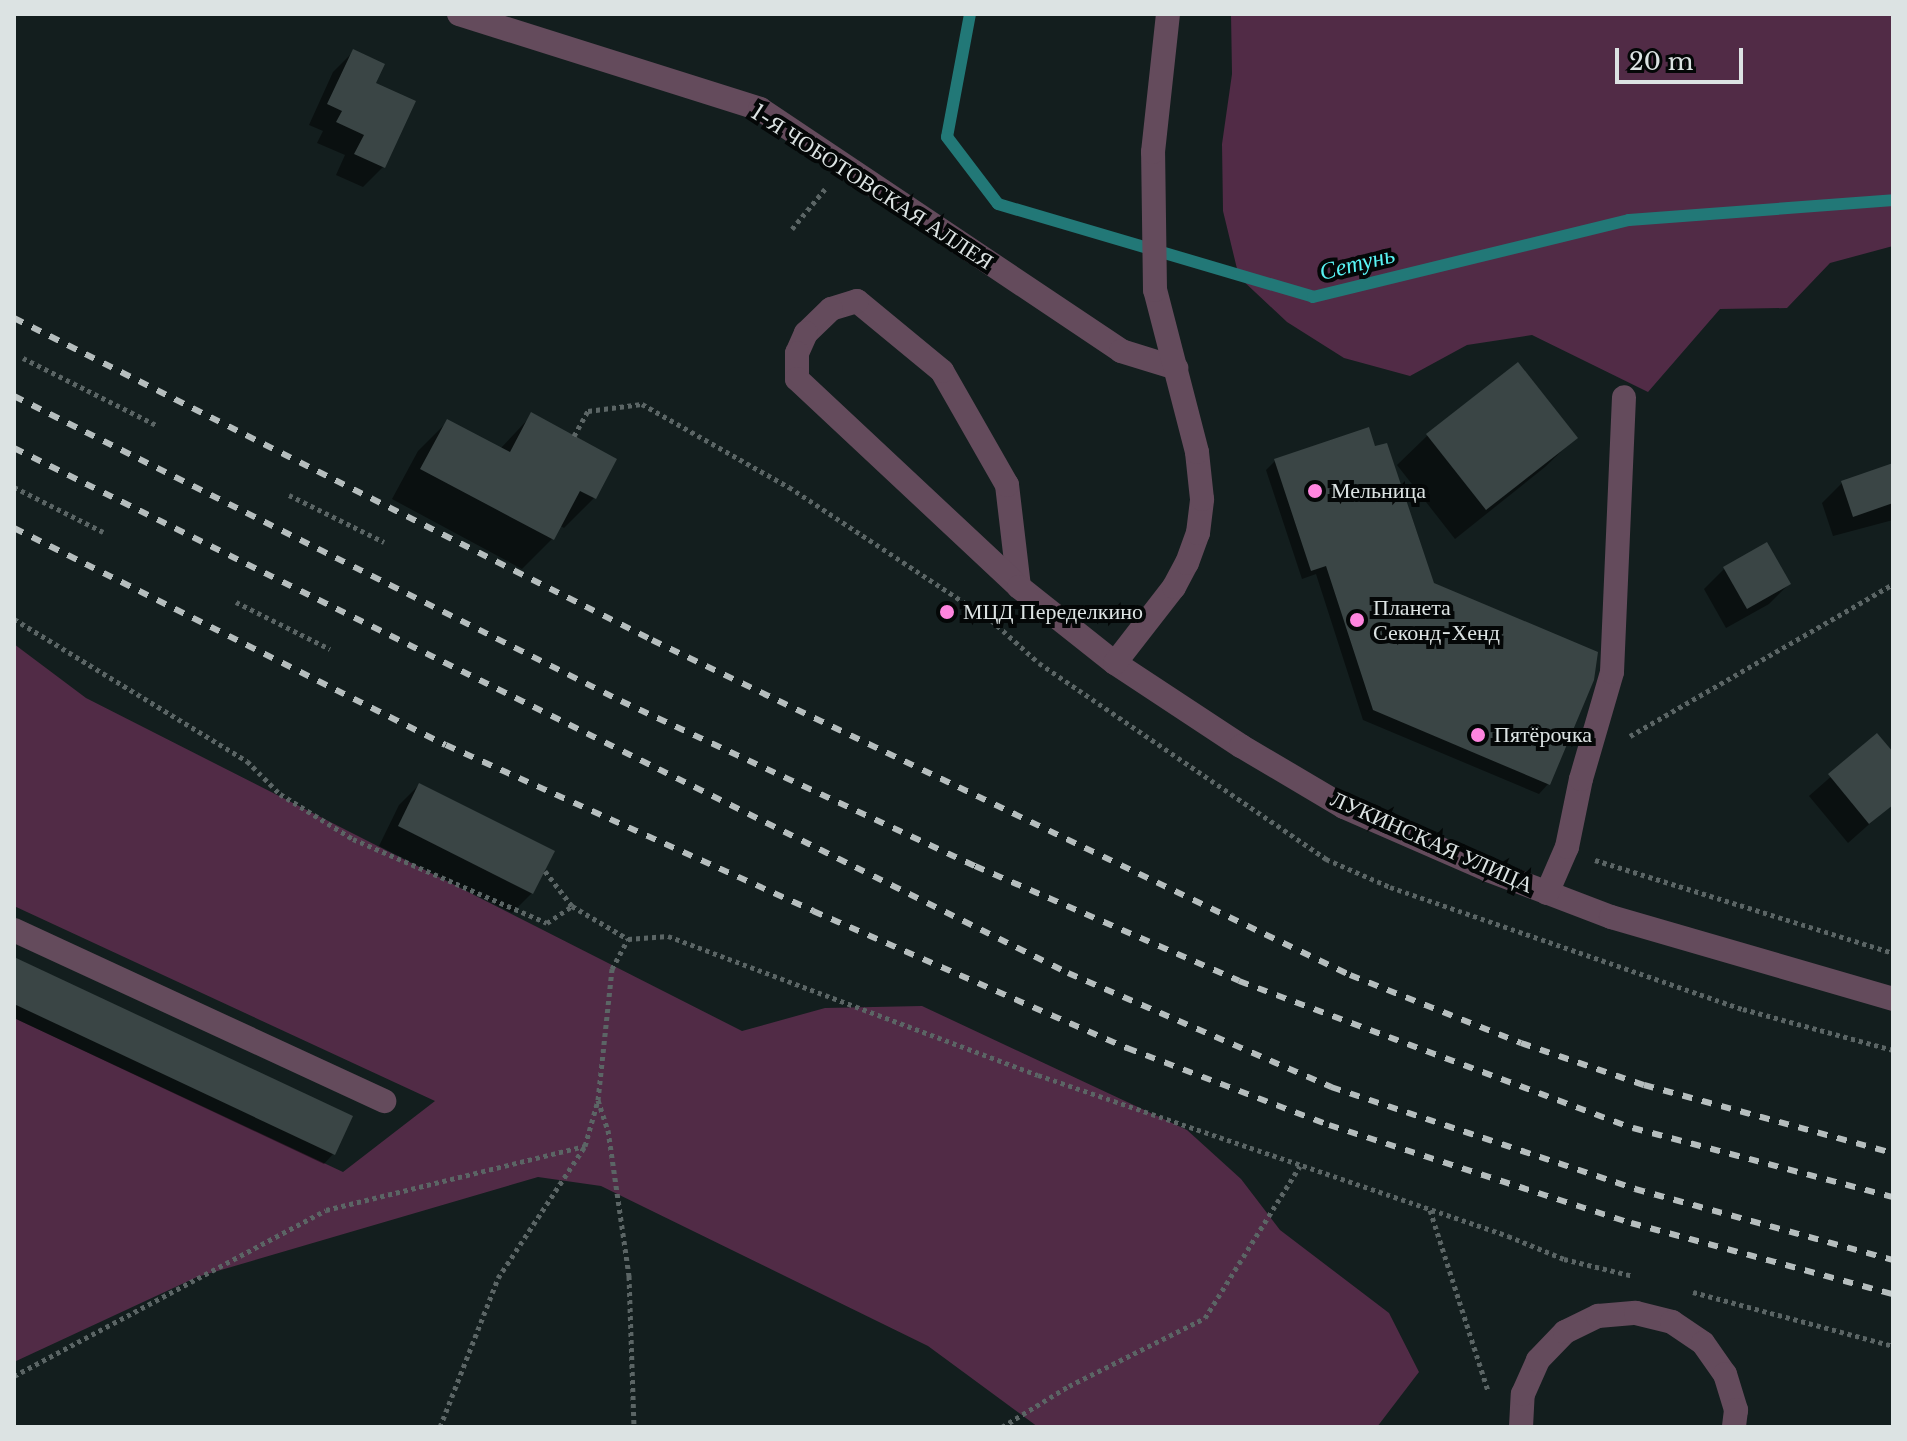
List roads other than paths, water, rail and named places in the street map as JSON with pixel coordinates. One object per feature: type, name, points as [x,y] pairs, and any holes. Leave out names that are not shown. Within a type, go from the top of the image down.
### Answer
[{"type":"street","name":"1-Я ЧОБОТОВСКАЯ АЛЛЕЯ","points":[[459,14],[760,109],[1121,351],[1176,368]]},
{"type":"street","points":[[1115,663],[1174,587],[1198,533],[1202,499],[1197,452],[1155,290],[1153,152],[1168,14]]},
{"type":"street","name":"ЛУКИНСКАЯ УЛИЦА","points":[[1019,587],[1007,485],[942,371],[857,301],[831,309],[806,333],[797,353],[797,379],[1019,587],[1115,663],[1241,746],[1344,807],[1547,893],[1626,922],[1893,999]]},
{"type":"street","points":[[1547,893],[1567,847],[1581,779],[1612,672],[1624,397]]},
{"type":"street","points":[[14,930],[384,1101]]},
{"type":"street","points":[[1521,1427],[1523,1394],[1538,1360],[1565,1332],[1598,1316],[1636,1313],[1672,1322],[1703,1343],[1725,1374],[1736,1410],[1734,1427]]},
{"type":"waterway","name":"Сетунь","points":[[970,14],[947,137],[998,204],[1313,297],[1629,220],[1893,200]]},
{"type":"railway","points":[[14,318],[652,640],[1350,975],[1521,1043],[1644,1085],[1893,1153]]},
{"type":"railway","points":[[14,396],[621,701],[975,866],[1239,981],[1633,1128],[1893,1197]]},
{"type":"railway","points":[[14,448],[1068,973],[1331,1087],[1635,1189],[1893,1260]]},
{"type":"railway","points":[[14,528],[446,745],[813,911],[1127,1048],[1329,1125],[1631,1223],[1893,1294]]},
{"type":"place","name":"Мельница","points":[[1315,491]]},
{"type":"place","name":"МЦД Переделкино","points":[[947,612]]},
{"type":"place","name":"Планета Секонд-Хенд","points":[[1357,620]]},
{"type":"place","name":"Пятёрочка","points":[[1478,735]]}]
